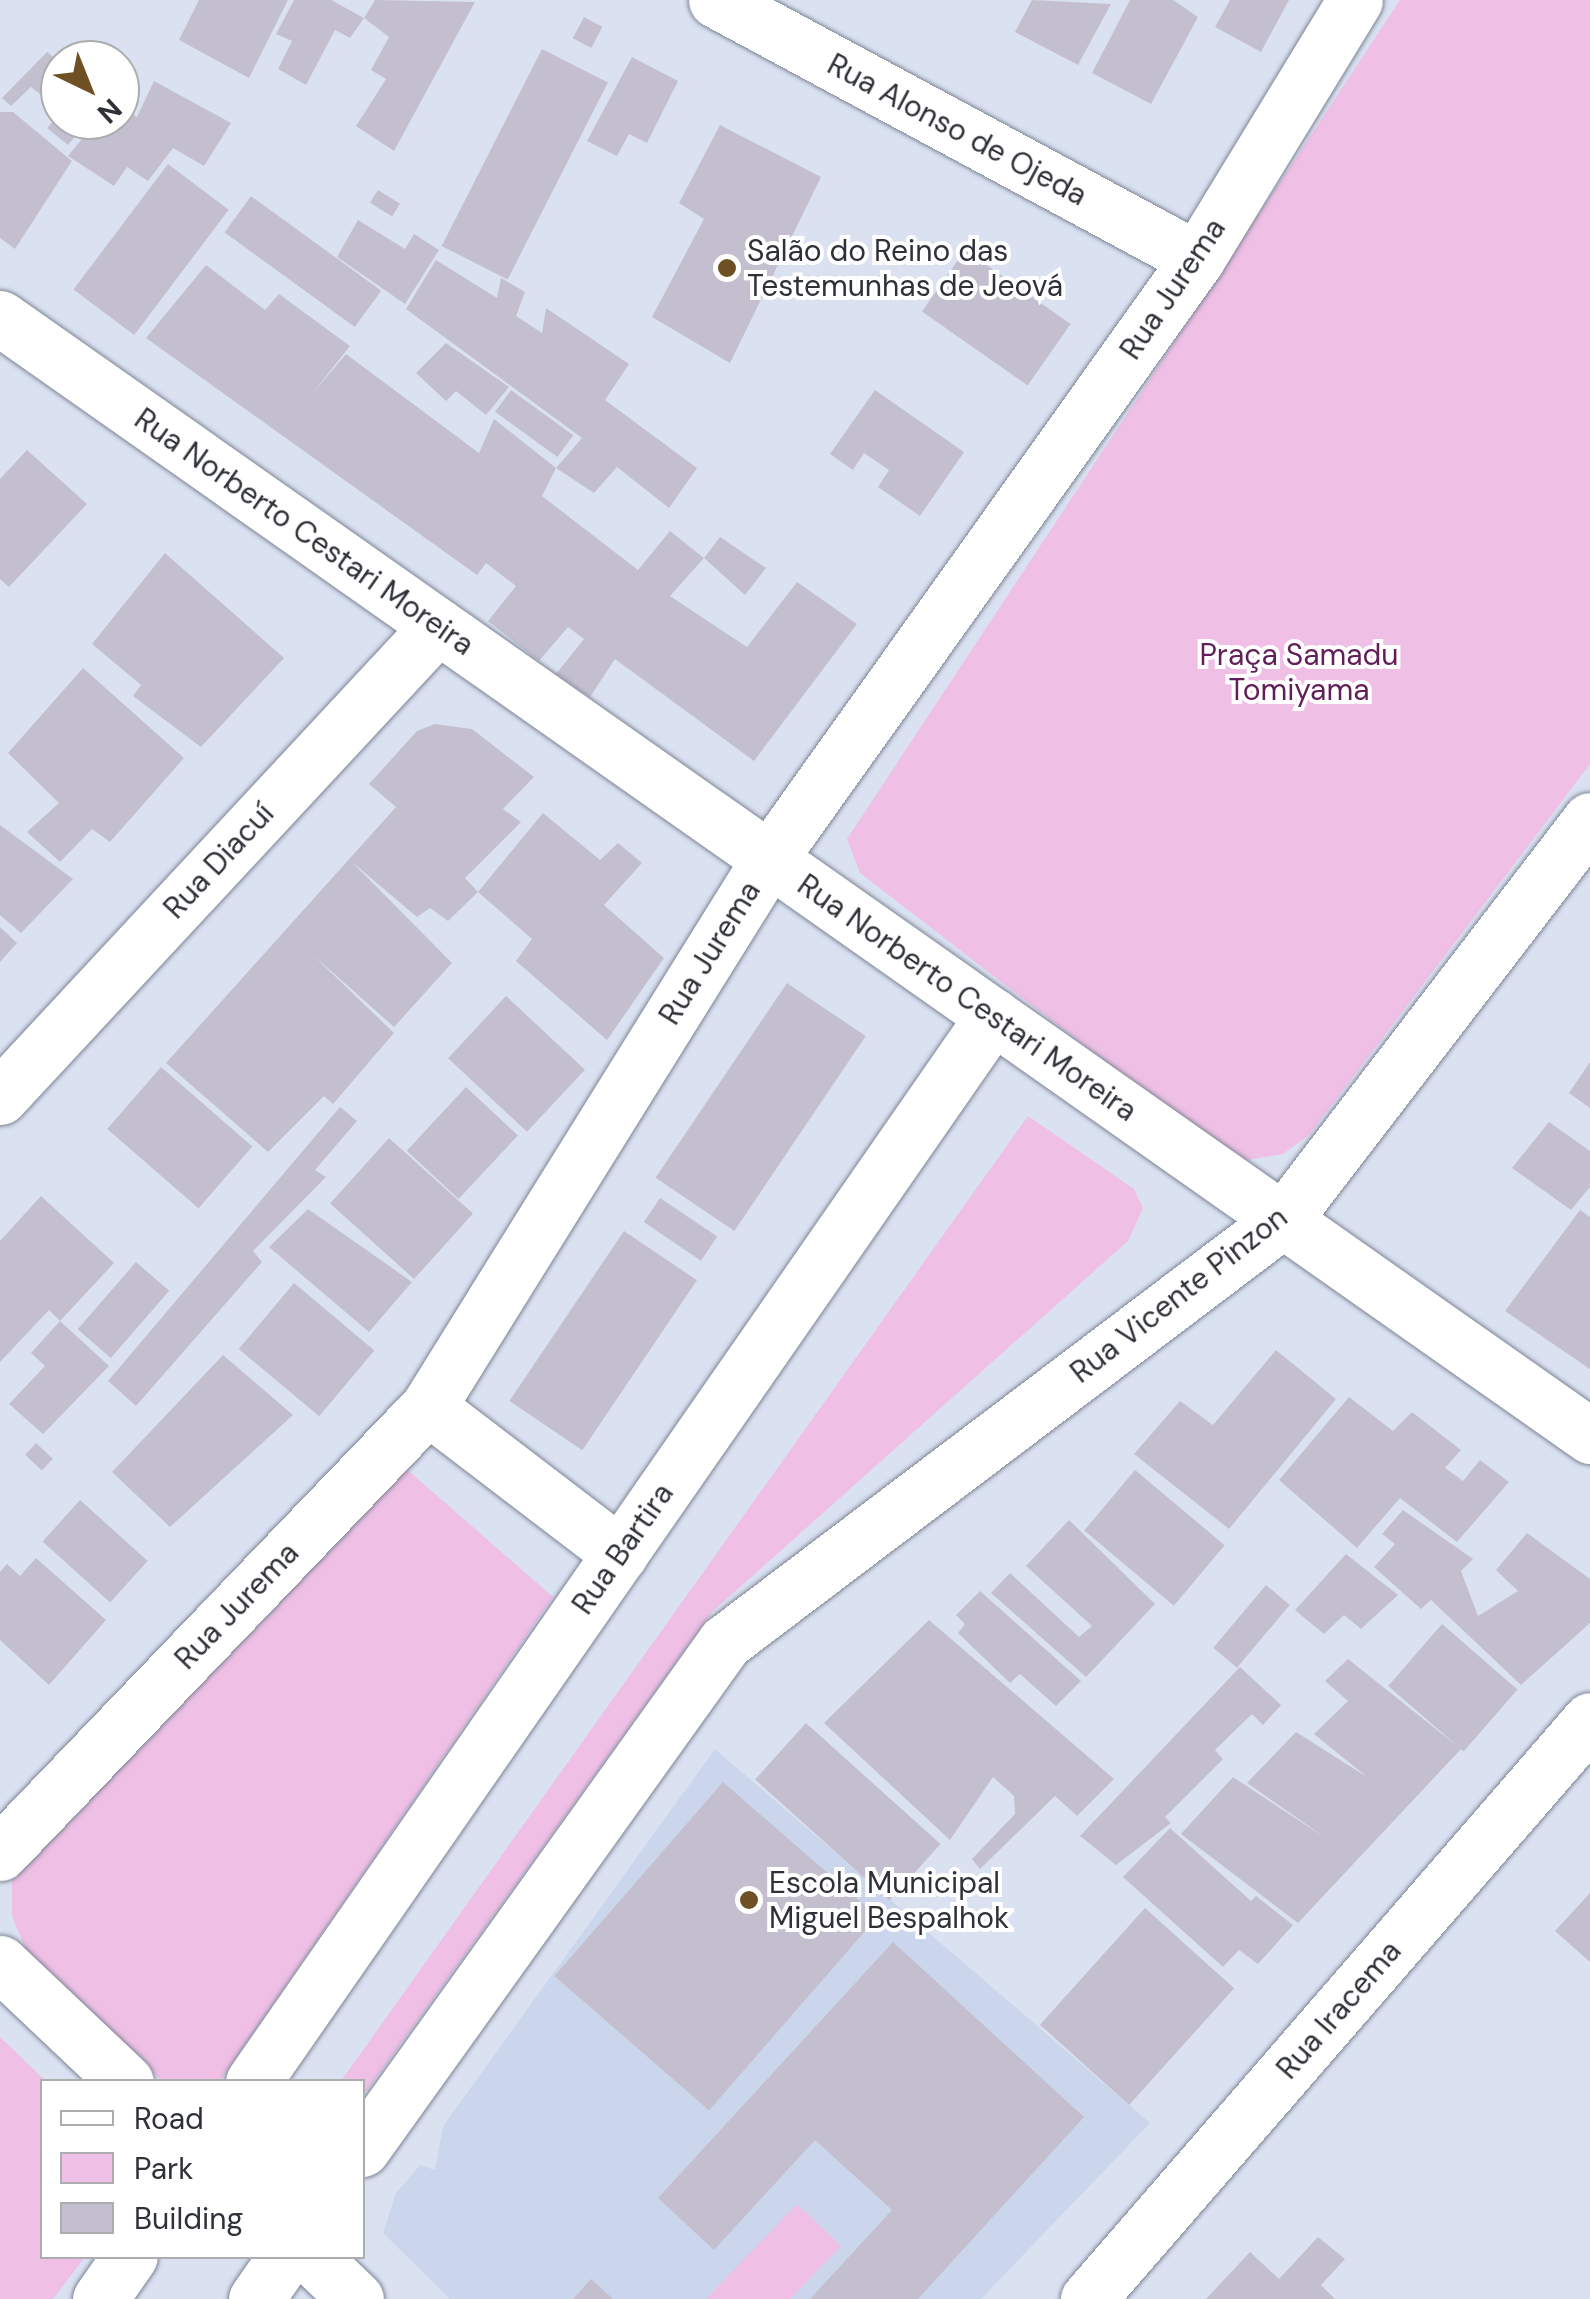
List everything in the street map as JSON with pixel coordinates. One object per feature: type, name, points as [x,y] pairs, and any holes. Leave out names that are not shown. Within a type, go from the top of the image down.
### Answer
[{"type":"street","name":"Rua Alonso de Ojeda","points":[[716,0],[1197,259]]},
{"type":"street","name":"Rua Jurema","points":[[0,1853],[428,1407],[768,859],[1197,259],[1355,0]]},
{"type":"street","name":"Rua Norberto Cestari Moreira","points":[[0,318],[1590,1436]]},
{"type":"street","name":"Rua Diacuí","points":[[0,1096],[438,626]]},
{"type":"street","name":"Rua Vicente Pinzon","points":[[365,2145],[725,1642],[1283,1220],[1590,820]]},
{"type":"street","name":"Rua Bartira","points":[[255,2079],[993,1016]]},
{"type":"street","points":[[428,1407],[620,1554]]},
{"type":"street","name":"Rua Iracema","points":[[1088,2299],[1590,1720]]},
{"type":"street","points":[[0,1963],[123,2079]]},
{"type":"street","points":[[100,2299],[128,2259]]},
{"type":"street","points":[[256,2299],[284,2259]]},
{"type":"street","points":[[314,2259],[356,2299]]},
{"type":"shaded area","name":"Escola Municipal Miguel Bespalhok","points":[[715,1749],[1150,2123],[981,2299],[450,2299],[383,2233],[396,2193],[420,2165],[435,2170],[443,2126]]},
{"type":"green space","name":"Praça Samadu Tomiyama","points":[[1400,0],[1590,0],[1590,764],[1309,1135],[1283,1154],[1246,1160],[1225,1154],[860,873],[847,839]]},
{"type":"green space","points":[[1028,1116],[1134,1189],[1143,1208],[1128,1241],[712,1612],[365,2093],[365,2079],[342,2079]]},
{"type":"green space","points":[[403,1466],[553,1597],[221,2079],[160,2079],[31,1962],[12,1916],[12,1878],[30,1848]]},
{"type":"green space","points":[[0,2037],[44,2079],[40,2079],[40,2259],[83,2259],[53,2299],[0,2299]]},
{"type":"green space","points":[[797,2204],[841,2246],[790,2299],[706,2299]]},
{"type":"building","points":[[199,0],[288,0],[249,78],[179,40]]},
{"type":"building","points":[[294,0],[331,0],[364,18],[350,38],[335,30],[306,85],[278,69],[292,41],[276,34]]},
{"type":"building","points":[[375,0],[475,2],[394,151],[356,126],[386,79],[371,70],[389,37],[364,18]]},
{"type":"building","points":[[1032,0],[1111,4],[1078,65],[1015,32]]},
{"type":"building","points":[[1130,0],[1173,0],[1198,17],[1151,104],[1092,73]]},
{"type":"building","points":[[1230,0],[1289,0],[1261,52],[1215,27]]},
{"type":"building","points":[[584,17],[603,27],[591,48],[573,38]]},
{"type":"building","points":[[542,49],[608,83],[508,280],[442,246]]},
{"type":"building","points":[[632,57],[678,81],[647,143],[629,134],[617,156],[587,141]]},
{"type":"building","points":[[40,59],[40,94],[31,87],[11,106],[2,98]]},
{"type":"building","points":[[154,81],[231,123],[204,166],[173,148],[148,181],[127,167],[114,186],[68,156],[81,140],[140,140],[140,111]]},
{"type":"building","points":[[0,112],[13,112],[40,134],[40,140],[47,140],[72,161],[15,249],[0,238]]},
{"type":"building","name":"Salão do Reino das Testemunhas de Jeová","points":[[720,125],[821,177],[730,363],[652,317],[704,219],[679,203]]},
{"type":"building","points":[[168,164],[229,210],[134,335],[74,289]]},
{"type":"building","points":[[378,190],[400,204],[392,216],[370,203]]},
{"type":"building","points":[[251,196],[381,291],[355,327],[225,232]]},
{"type":"building","points":[[358,220],[405,249],[414,234],[439,250],[405,304],[337,257]]},
{"type":"building","points":[[965,250],[1071,324],[1028,385],[922,311]]},
{"type":"building","points":[[436,260],[497,298],[501,278],[525,292],[516,316],[542,333],[546,308],[629,364],[605,400],[697,468],[669,508],[617,467],[594,493],[556,468],[582,438],[406,309]]},
{"type":"building","points":[[206,265],[265,310],[279,294],[350,346],[312,394],[346,354],[479,453],[494,419],[556,468],[542,496],[638,570],[670,531],[704,558],[670,596],[747,647],[797,582],[857,624],[754,761],[615,659],[590,697],[556,674],[584,639],[568,627],[539,661],[488,621],[516,586],[486,563],[477,575],[146,338]]},
{"type":"building","points":[[446,343],[509,387],[486,415],[456,391],[446,401],[416,373]]},
{"type":"building","points":[[511,390],[573,435],[557,457],[495,412]]},
{"type":"building","points":[[875,390],[964,452],[920,516],[878,487],[889,470],[864,453],[853,470],[830,454]]},
{"type":"building","points":[[27,450],[87,504],[9,587],[0,579],[0,479]]},
{"type":"building","points":[[720,537],[766,568],[745,595],[704,558]]},
{"type":"building","points":[[165,553],[284,658],[201,747],[133,696],[141,685],[92,644]]},
{"type":"building","points":[[83,668],[184,758],[110,842],[92,829],[60,862],[27,832],[59,803],[8,753]]},
{"type":"building","points":[[435,724],[472,729],[534,777],[503,809],[521,822],[465,878],[478,892],[448,921],[430,908],[417,917],[352,862],[452,963],[394,1027],[313,955],[394,1033],[333,1104],[324,1096],[268,1152],[166,1063],[396,807],[369,784],[417,731]]},
{"type":"building","points":[[543,813],[600,860],[618,843],[642,863],[604,905],[664,958],[607,1040],[516,961],[532,939],[478,892]]},
{"type":"building","points":[[0,825],[73,879],[21,933],[0,915]]},
{"type":"building","points":[[0,927],[17,943],[0,962]]},
{"type":"building","points":[[787,983],[866,1036],[734,1231],[656,1178]]},
{"type":"building","points":[[506,996],[585,1070],[527,1132],[448,1058]]},
{"type":"building","points":[[1590,1062],[1590,1108],[1569,1093]]},
{"type":"building","points":[[161,1067],[252,1146],[199,1208],[107,1129]]},
{"type":"building","points":[[466,1087],[518,1135],[459,1199],[407,1151]]},
{"type":"building","points":[[340,1107],[357,1121],[315,1170],[326,1177],[253,1251],[262,1262],[136,1406],[108,1381]]},
{"type":"building","points":[[1549,1122],[1590,1151],[1590,1187],[1571,1210],[1512,1168]]},
{"type":"building","points":[[389,1138],[473,1214],[414,1279],[330,1203]]},
{"type":"building","points":[[41,1196],[114,1263],[60,1321],[49,1310],[0,1362],[0,1241]]},
{"type":"building","points":[[660,1198],[717,1237],[701,1261],[644,1222]]},
{"type":"building","points":[[308,1209],[412,1282],[369,1332],[269,1247]]},
{"type":"building","points":[[1580,1210],[1590,1217],[1590,1369],[1505,1311]]},
{"type":"building","points":[[624,1231],[697,1280],[582,1450],[509,1401]]},
{"type":"building","points":[[136,1262],[169,1291],[111,1358],[78,1329]]},
{"type":"building","points":[[294,1283],[374,1350],[319,1416],[239,1349]]},
{"type":"building","points":[[60,1321],[109,1366],[43,1434],[9,1404],[45,1366],[31,1353]]},
{"type":"building","points":[[1276,1350],[1336,1399],[1229,1529],[1134,1454],[1180,1401],[1213,1425]]},
{"type":"building","points":[[223,1355],[293,1415],[170,1527],[112,1472]]},
{"type":"building","points":[[1349,1397],[1393,1431],[1412,1412],[1461,1450],[1445,1468],[1463,1481],[1480,1460],[1509,1482],[1457,1542],[1400,1498],[1357,1548],[1279,1480]]},
{"type":"building","points":[[36,1443],[53,1459],[42,1470],[25,1455]]},
{"type":"building","points":[[1135,1470],[1225,1545],[1174,1606],[1084,1531]]},
{"type":"building","points":[[80,1500],[148,1561],[110,1603],[43,1542]]},
{"type":"building","points":[[1403,1510],[1473,1559],[1461,1571],[1478,1616],[1518,1591],[1496,1570],[1527,1533],[1590,1579],[1590,1623],[1521,1685],[1431,1600],[1421,1609],[1374,1567],[1395,1544],[1382,1534]]},
{"type":"building","points":[[1069,1520],[1155,1604],[1086,1677],[991,1593],[1010,1573],[1079,1637],[1092,1626],[1026,1566]]},
{"type":"building","points":[[1346,1554],[1398,1595],[1361,1629],[1344,1615],[1324,1634],[1295,1610]]},
{"type":"building","points":[[36,1558],[106,1620],[49,1685],[0,1640],[0,1572],[7,1564],[20,1576]]},
{"type":"building","points":[[1266,1585],[1290,1605],[1237,1668],[1213,1648]]},
{"type":"building","points":[[980,1591],[1081,1681],[1056,1706],[1020,1674],[1010,1683],[958,1633],[965,1624],[956,1615]]},
{"type":"building","points":[[929,1620],[1114,1779],[1077,1816],[1055,1796],[980,1869],[972,1859],[1015,1814],[1014,1796],[993,1777],[950,1840],[824,1723]]},
{"type":"building","points":[[1442,1624],[1517,1690],[1464,1751],[1388,1686]]},
{"type":"building","points":[[1348,1659],[1461,1749],[1298,1923],[1181,1834],[1233,1777],[1327,1839],[1247,1783],[1296,1732],[1367,1777],[1314,1734],[1348,1701],[1325,1681]]},
{"type":"building","points":[[1240,1667],[1281,1705],[1263,1725],[1252,1714],[1215,1750],[1223,1759],[1165,1817],[1171,1823],[1116,1865],[1080,1836]]},
{"type":"building","points":[[806,1723],[941,1844],[890,1901],[755,1779]]},
{"type":"building","points":[[723,1782],[878,1916],[709,2110],[554,1976]]},
{"type":"building","points":[[1170,1828],[1251,1901],[1256,1896],[1293,1925],[1258,1964],[1239,1950],[1223,1967],[1123,1877]]},
{"type":"building","points":[[1590,1893],[1590,1962],[1555,1931]]},
{"type":"building","points":[[1145,1908],[1234,1988],[1129,2105],[1040,2025]]},
{"type":"building","points":[[893,1942],[1084,2117],[918,2299],[810,2299],[892,2210],[815,2140],[714,2250],[658,2198]]},
{"type":"building","points":[[1318,2237],[1345,2259],[1321,2285],[1335,2299],[1206,2299],[1250,2252],[1279,2279]]},
{"type":"building","points":[[591,2279],[613,2299],[573,2299]]},
{"type":"place","name":"Salão do Reino das Testemunhas de Jeová","points":[[727,268]]},
{"type":"place","name":"Escola Municipal Miguel Bespalhok","points":[[749,1900]]}]
